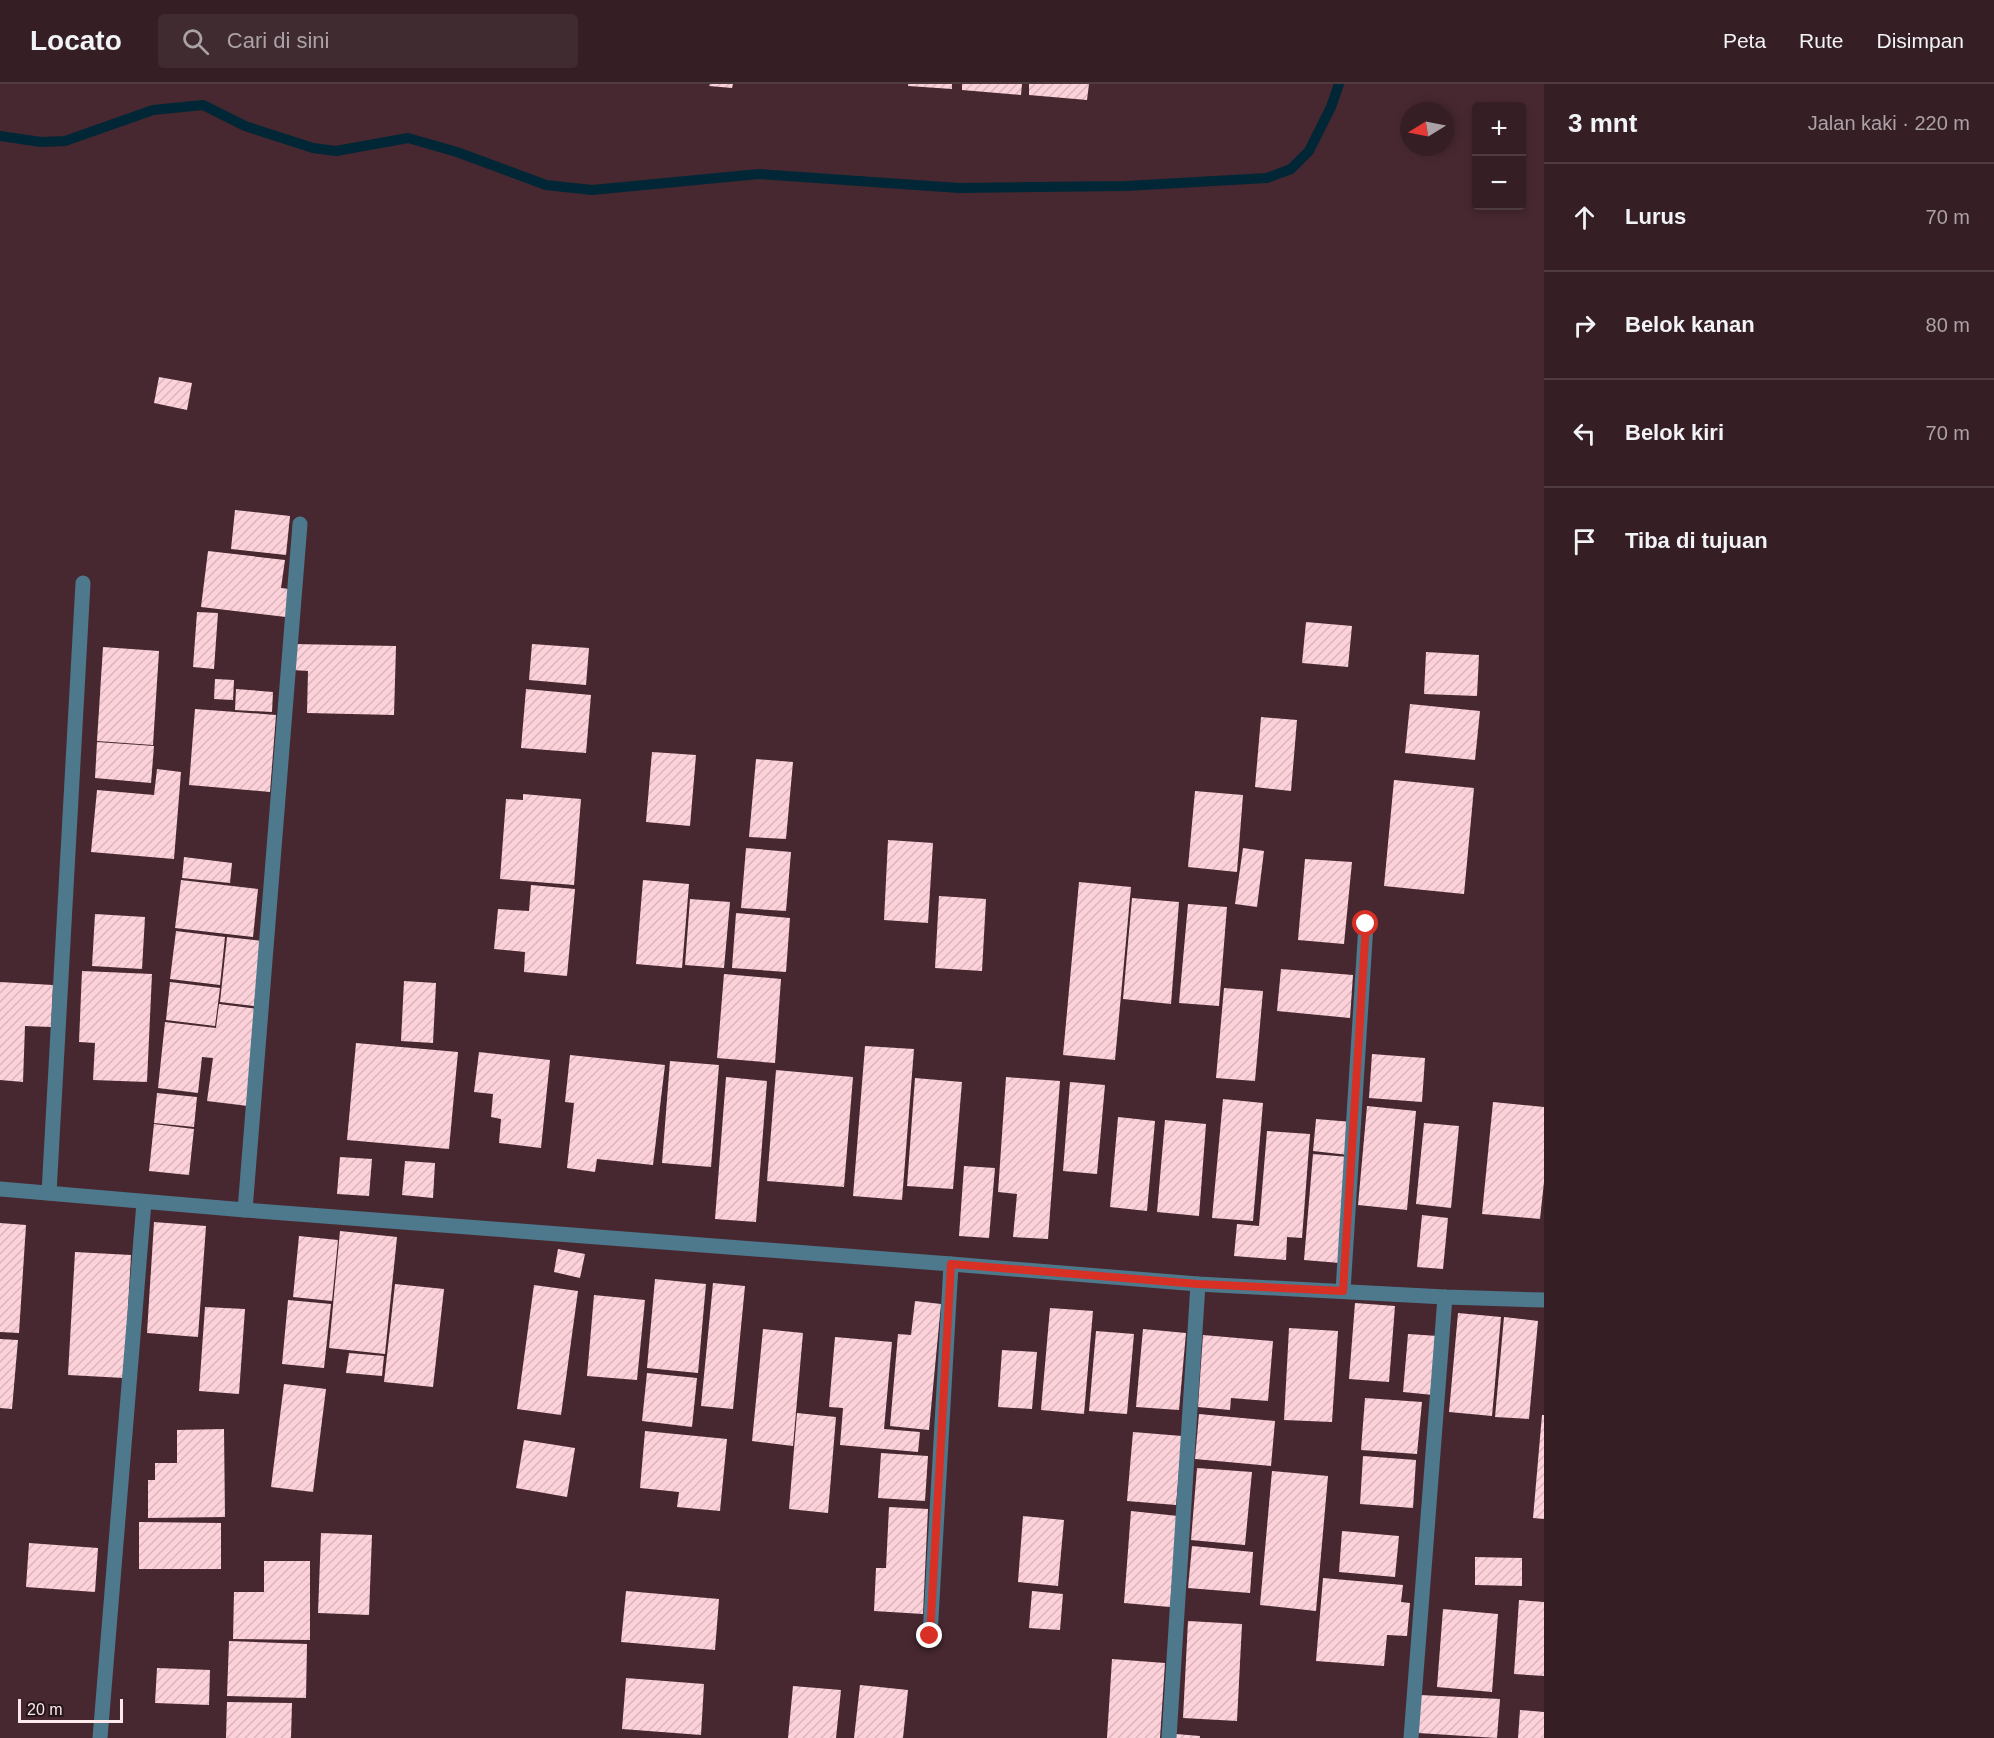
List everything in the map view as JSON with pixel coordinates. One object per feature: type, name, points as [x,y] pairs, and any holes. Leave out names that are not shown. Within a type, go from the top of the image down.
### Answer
[{"type":"street","points":[[245,1210],[300,524]]},
{"type":"street","points":[[49,1192],[83,583]]},
{"type":"street","points":[[1343,1291],[1366,924]]},
{"type":"street","points":[[0,1189],[1198,1284],[1544,1300]]},
{"type":"street","points":[[100,1738],[144,1202]]},
{"type":"street","points":[[930,1636],[951,1264]]},
{"type":"street","points":[[1169,1738],[1198,1284]]},
{"type":"street","points":[[1411,1738],[1446,1297]]},
{"type":"building","points":[[710,84],[733,84],[732,88],[709,86]]},
{"type":"building","points":[[908,84],[952,84],[952,89],[908,86]]},
{"type":"building","points":[[962,84],[1022,84],[1021,95],[962,90]]},
{"type":"building","points":[[1029,84],[1089,84],[1087,100],[1029,95]]},
{"type":"building","points":[[159,377],[192,383],[187,410],[154,403]]},
{"type":"building","points":[[235,510],[290,516],[286,555],[231,549]]},
{"type":"building","points":[[208,551],[285,560],[281,588],[289,589],[286,617],[201,607]]},
{"type":"building","points":[[197,612],[218,613],[214,669],[193,667]]},
{"type":"building","points":[[1306,622],[1352,626],[1348,667],[1302,663]]},
{"type":"building","points":[[293,644],[396,646],[394,715],[307,713],[308,671],[293,670]]},
{"type":"building","points":[[532,644],[589,648],[586,685],[529,680]]},
{"type":"building","points":[[103,647],[159,651],[153,745],[97,741]]},
{"type":"building","points":[[1426,652],[1479,655],[1477,696],[1424,694]]},
{"type":"building","points":[[215,679],[234,680],[233,700],[214,699]]},
{"type":"building","points":[[236,689],[273,692],[272,712],[235,710]]},
{"type":"building","points":[[526,689],[591,695],[586,753],[521,748]]},
{"type":"building","points":[[1410,704],[1480,711],[1475,760],[1405,753]]},
{"type":"building","points":[[195,709],[276,715],[270,792],[189,785]]},
{"type":"building","points":[[1261,717],[1297,720],[1291,791],[1255,787]]},
{"type":"building","points":[[97,742],[154,746],[151,783],[95,778]]},
{"type":"building","points":[[652,752],[696,755],[690,826],[646,822]]},
{"type":"building","points":[[756,759],[793,762],[786,839],[749,837]]},
{"type":"building","points":[[157,769],[181,772],[174,859],[91,852],[97,790],[154,795]]},
{"type":"building","points":[[1394,780],[1474,788],[1464,894],[1384,886]]},
{"type":"building","points":[[1195,791],[1243,795],[1237,872],[1188,867]]},
{"type":"building","points":[[523,794],[581,799],[574,885],[500,879],[506,799],[523,800]]},
{"type":"building","points":[[888,840],[933,843],[928,923],[884,920]]},
{"type":"building","points":[[746,848],[791,852],[786,911],[741,908]]},
{"type":"building","points":[[1243,848],[1264,851],[1257,907],[1235,904]]},
{"type":"building","points":[[184,857],[232,863],[230,883],[182,878]]},
{"type":"building","points":[[1305,859],[1352,862],[1344,944],[1298,940]]},
{"type":"building","points":[[181,880],[258,889],[253,937],[175,928]]},
{"type":"building","points":[[643,880],[689,884],[682,968],[636,964]]},
{"type":"building","points":[[1079,882],[1131,887],[1115,1060],[1063,1055]]},
{"type":"building","points":[[531,885],[575,889],[567,976],[524,972],[525,952],[494,949],[498,909],[529,911]]},
{"type":"building","points":[[939,896],[986,899],[982,971],[935,968]]},
{"type":"building","points":[[1132,898],[1179,902],[1171,1004],[1123,999]]},
{"type":"building","points":[[690,899],[730,902],[724,968],[685,965]]},
{"type":"building","points":[[1188,904],[1227,907],[1219,1006],[1179,1003]]},
{"type":"building","points":[[736,913],[790,918],[786,972],[732,968]]},
{"type":"building","points":[[95,914],[145,917],[142,969],[92,966]]},
{"type":"building","points":[[176,931],[225,937],[220,985],[170,979]]},
{"type":"building","points":[[227,937],[262,941],[254,1006],[220,1002]]},
{"type":"building","points":[[1281,969],[1353,975],[1350,1018],[1277,1011]]},
{"type":"building","points":[[82,971],[152,974],[147,1082],[93,1080],[95,1043],[79,1042]]},
{"type":"building","points":[[724,974],[781,979],[775,1063],[717,1058]]},
{"type":"building","points":[[404,981],[436,983],[433,1043],[401,1041]]},
{"type":"building","points":[[0,982],[53,985],[51,1027],[25,1026],[23,1082],[0,1080]]},
{"type":"building","points":[[170,982],[220,988],[215,1026],[166,1020]]},
{"type":"building","points":[[1224,988],[1263,991],[1255,1081],[1216,1078]]},
{"type":"building","points":[[219,1004],[259,1009],[248,1106],[207,1101],[213,1058],[202,1057],[198,1093],[158,1088],[165,1022],[216,1028]]},
{"type":"building","points":[[356,1043],[458,1052],[449,1149],[347,1140]]},
{"type":"building","points":[[865,1046],[914,1049],[902,1200],[853,1196]]},
{"type":"building","points":[[479,1052],[550,1060],[541,1148],[499,1143],[501,1119],[491,1117],[493,1094],[474,1092]]},
{"type":"building","points":[[1372,1054],[1425,1058],[1422,1102],[1369,1098]]},
{"type":"building","points":[[570,1055],[665,1065],[653,1165],[597,1159],[595,1172],[567,1168],[574,1103],[565,1102]]},
{"type":"building","points":[[670,1061],[719,1065],[711,1167],[662,1163]]},
{"type":"building","points":[[776,1070],[853,1077],[844,1187],[767,1181]]},
{"type":"building","points":[[726,1077],[767,1081],[756,1222],[715,1219]]},
{"type":"building","points":[[1006,1077],[1060,1081],[1048,1239],[1013,1237],[1017,1194],[998,1192]]},
{"type":"building","points":[[915,1078],[962,1082],[953,1189],[907,1186]]},
{"type":"building","points":[[1070,1082],[1105,1085],[1097,1174],[1063,1171]]},
{"type":"building","points":[[157,1093],[197,1097],[194,1127],[154,1123]]},
{"type":"building","points":[[1223,1099],[1263,1103],[1253,1221],[1212,1218]]},
{"type":"building","points":[[1493,1102],[1544,1107],[1544,1182],[1540,1219],[1482,1214]]},
{"type":"building","points":[[1367,1106],[1416,1111],[1407,1210],[1358,1205]]},
{"type":"building","points":[[1118,1117],[1155,1121],[1147,1211],[1110,1207]]},
{"type":"building","points":[[1316,1119],[1352,1122],[1349,1155],[1313,1151]]},
{"type":"building","points":[[1165,1120],[1206,1124],[1199,1216],[1157,1212]]},
{"type":"building","points":[[1424,1123],[1459,1126],[1451,1208],[1416,1204]]},
{"type":"building","points":[[154,1124],[194,1129],[189,1175],[149,1171]]},
{"type":"building","points":[[1267,1131],[1310,1134],[1302,1238],[1287,1237],[1286,1260],[1234,1256],[1237,1224],[1259,1226]]},
{"type":"building","points":[[1313,1154],[1349,1157],[1340,1263],[1304,1260]]},
{"type":"building","points":[[340,1157],[372,1159],[369,1196],[337,1194]]},
{"type":"building","points":[[405,1161],[435,1163],[433,1198],[402,1195]]},
{"type":"building","points":[[964,1166],[995,1168],[989,1238],[959,1236]]},
{"type":"building","points":[[1422,1215],[1448,1218],[1443,1269],[1417,1267]]},
{"type":"building","points":[[154,1222],[206,1226],[198,1337],[147,1333]]},
{"type":"building","points":[[0,1223],[26,1225],[19,1333],[0,1332]]},
{"type":"building","points":[[340,1231],[397,1237],[385,1354],[329,1348]]},
{"type":"building","points":[[299,1236],[338,1240],[332,1301],[293,1297]]},
{"type":"building","points":[[558,1249],[585,1254],[580,1278],[554,1272]]},
{"type":"building","points":[[75,1252],[131,1255],[124,1378],[68,1375]]},
{"type":"building","points":[[655,1279],[706,1284],[698,1373],[647,1368]]},
{"type":"building","points":[[713,1283],[745,1286],[733,1409],[701,1406]]},
{"type":"building","points":[[395,1284],[444,1289],[433,1387],[384,1382]]},
{"type":"building","points":[[534,1285],[578,1291],[561,1415],[517,1409]]},
{"type":"building","points":[[594,1295],[645,1300],[637,1380],[587,1376]]},
{"type":"building","points":[[288,1300],[331,1304],[324,1368],[282,1364]]},
{"type":"building","points":[[915,1301],[941,1304],[929,1430],[890,1426],[898,1334],[911,1335]]},
{"type":"building","points":[[1355,1303],[1395,1306],[1389,1382],[1349,1379]]},
{"type":"building","points":[[205,1307],[245,1309],[239,1394],[199,1391]]},
{"type":"building","points":[[1050,1308],[1093,1311],[1084,1414],[1041,1410]]},
{"type":"building","points":[[1458,1313],[1501,1317],[1492,1416],[1449,1412]]},
{"type":"building","points":[[1504,1317],[1538,1321],[1529,1419],[1495,1417]]},
{"type":"building","points":[[1289,1328],[1338,1331],[1332,1422],[1284,1420]]},
{"type":"building","points":[[763,1329],[803,1333],[793,1446],[752,1441]]},
{"type":"building","points":[[1143,1329],[1186,1333],[1179,1410],[1136,1407]]},
{"type":"building","points":[[1096,1331],[1134,1334],[1127,1414],[1089,1411]]},
{"type":"building","points":[[1408,1334],[1438,1336],[1433,1395],[1403,1392]]},
{"type":"building","points":[[1203,1335],[1273,1341],[1268,1401],[1231,1398],[1230,1410],[1198,1407]]},
{"type":"building","points":[[835,1337],[892,1342],[884,1429],[920,1432],[918,1452],[840,1445],[843,1408],[829,1407]]},
{"type":"building","points":[[0,1339],[18,1340],[12,1409],[0,1408]]},
{"type":"building","points":[[1002,1350],[1037,1352],[1032,1409],[998,1407]]},
{"type":"building","points":[[349,1353],[384,1356],[382,1376],[346,1373]]},
{"type":"building","points":[[647,1373],[697,1378],[692,1427],[642,1421]]},
{"type":"building","points":[[284,1384],[326,1389],[313,1492],[271,1487]]},
{"type":"building","points":[[1365,1398],[1422,1402],[1417,1454],[1361,1450]]},
{"type":"building","points":[[797,1413],[836,1417],[828,1513],[789,1509]]},
{"type":"building","points":[[1199,1414],[1275,1421],[1271,1466],[1195,1459]]},
{"type":"building","points":[[1542,1415],[1544,1415],[1544,1519],[1533,1518]]},
{"type":"building","points":[[224,1429],[225,1517],[148,1518],[148,1480],[155,1480],[155,1463],[177,1463],[177,1430]]},
{"type":"building","points":[[645,1431],[727,1439],[720,1511],[677,1507],[679,1492],[640,1488]]},
{"type":"building","points":[[1133,1432],[1182,1436],[1176,1505],[1127,1501]]},
{"type":"building","points":[[524,1440],[575,1448],[567,1497],[516,1488]]},
{"type":"building","points":[[881,1453],[928,1456],[925,1501],[878,1498]]},
{"type":"building","points":[[1363,1456],[1416,1460],[1413,1508],[1360,1504]]},
{"type":"building","points":[[1197,1468],[1252,1472],[1245,1545],[1191,1540]]},
{"type":"building","points":[[1272,1471],[1328,1476],[1316,1611],[1260,1605]]},
{"type":"building","points":[[889,1507],[928,1509],[923,1614],[874,1611],[876,1568],[886,1568]]},
{"type":"building","points":[[1131,1511],[1178,1516],[1170,1607],[1124,1603]]},
{"type":"building","points":[[1023,1516],[1064,1520],[1058,1586],[1018,1582]]},
{"type":"building","points":[[139,1522],[221,1523],[221,1569],[139,1569]]},
{"type":"building","points":[[1342,1531],[1399,1536],[1395,1577],[1339,1572]]},
{"type":"building","points":[[321,1533],[372,1535],[369,1615],[318,1613]]},
{"type":"building","points":[[29,1543],[98,1548],[95,1592],[26,1587]]},
{"type":"building","points":[[1192,1546],[1253,1552],[1250,1593],[1188,1588]]},
{"type":"building","points":[[1475,1557],[1522,1558],[1522,1586],[1475,1585]]},
{"type":"building","points":[[264,1561],[310,1561],[310,1640],[233,1639],[234,1592],[264,1592]]},
{"type":"building","points":[[1323,1578],[1403,1585],[1401,1602],[1410,1603],[1407,1636],[1387,1635],[1384,1666],[1316,1661]]},
{"type":"building","points":[[626,1591],[719,1599],[715,1650],[621,1642]]},
{"type":"building","points":[[1032,1591],[1063,1594],[1060,1630],[1029,1628]]},
{"type":"building","points":[[1519,1600],[1544,1602],[1544,1676],[1514,1674]]},
{"type":"building","points":[[1443,1609],[1498,1614],[1492,1692],[1437,1687]]},
{"type":"building","points":[[1188,1621],[1242,1624],[1237,1721],[1183,1718]]},
{"type":"building","points":[[229,1641],[307,1644],[306,1698],[227,1696]]},
{"type":"building","points":[[1112,1659],[1165,1663],[1160,1738],[1107,1738]]},
{"type":"building","points":[[157,1668],[210,1670],[209,1705],[155,1703]]},
{"type":"building","points":[[626,1678],[704,1684],[701,1735],[622,1729]]},
{"type":"building","points":[[860,1685],[908,1690],[903,1738],[854,1738]]},
{"type":"building","points":[[793,1686],[841,1690],[836,1738],[788,1738]]},
{"type":"building","points":[[1420,1695],[1500,1699],[1497,1738],[1418,1733]]},
{"type":"building","points":[[227,1702],[292,1703],[291,1738],[226,1738]]},
{"type":"building","points":[[1520,1710],[1544,1712],[1544,1738],[1518,1738]]},
{"type":"building","points":[[1176,1734],[1200,1736],[1200,1738],[1176,1738]]},
{"type":"waterway","points":[[0,136],[41,142],[65,141],[153,110],[203,105],[245,126],[313,148],[336,151],[408,138],[457,152],[546,185],[592,190],[759,174],[959,188],[1126,186],[1267,178],[1291,169],[1309,151],[1331,107],[1339,84]]},
{"type":"route","points":[[930,1636],[951,1264],[1198,1284],[1343,1291],[1366,924]]}]
